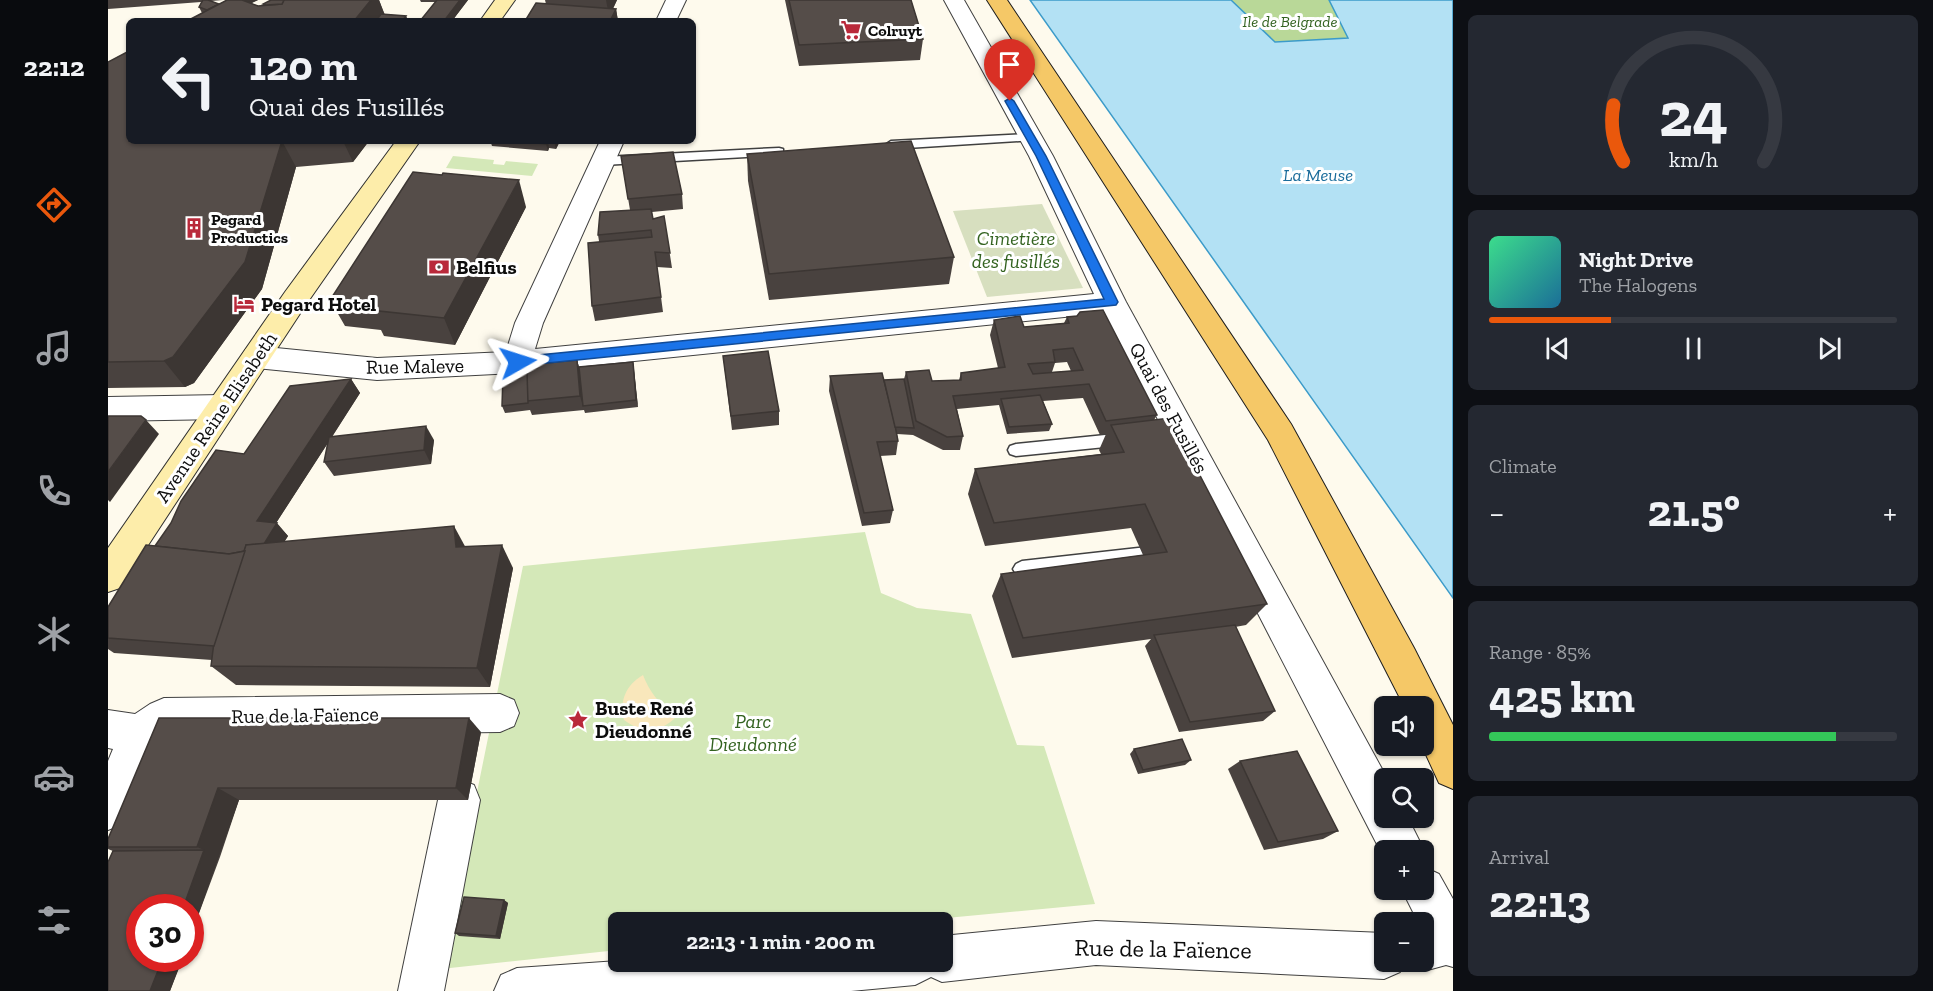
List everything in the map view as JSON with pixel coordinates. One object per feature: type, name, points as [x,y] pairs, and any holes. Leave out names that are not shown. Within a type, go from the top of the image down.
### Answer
[{"type":"main road","points":[[492,18],[505,0]]},
{"type":"main road","points":[[998,0],[1280,433],[1349,559],[1418,696]]},
{"type":"main road","name":"Avenue Reine Elisabeth","points":[[108,577],[256,357],[406,144]]},
{"type":"main road","points":[[1434,730],[1453,769]]},
{"type":"street","points":[[667,18],[676,0]]},
{"type":"street","name":"Quai des Fusillés","points":[[954,0],[1030,138],[1112,302],[1171,434],[1229,544],[1374,797]]},
{"type":"street","points":[[518,362],[529,323],[607,151]]},
{"type":"street","name":"Rue Maleve","points":[[256,357],[376,369],[518,362],[1112,302]]},
{"type":"street","points":[[108,408],[222,407]]},
{"type":"street","name":"Rue de la Faïence","points":[[124,731],[164,717],[483,720]]},
{"type":"street","points":[[108,809],[124,731]]},
{"type":"street","points":[[420,991],[459,800]]},
{"type":"street","points":[[1428,900],[1442,945]]},
{"type":"street","name":"Rue de la Faïence","points":[[953,958],[1096,944],[1374,956]]},
{"type":"street","points":[[517,991],[810,972]]},
{"type":"lane","points":[[876,146],[1030,138]]},
{"type":"lane","points":[[607,151],[793,151]]},
{"type":"lane","points":[[1016,450],[1135,438]]},
{"type":"lane","points":[[1022,569],[1183,550]]},
{"type":"green space","name":"Ile de Belgrade","points":[[1231,0],[1329,0],[1348,38],[1275,42]]},
{"type":"green space","points":[[453,156],[494,160],[493,164],[504,165],[506,161],[538,164],[532,176],[446,168]]},
{"type":"green space","name":"Cimetière des fusillés","points":[[1042,204],[1083,288],[987,297],[953,211]]},
{"type":"green space","name":"Parc Dieudonné","points":[[865,532],[881,593],[917,608],[971,614],[1017,745],[1044,746],[1095,904],[953,917],[953,912],[608,912],[608,951],[441,969],[523,566]]},
{"type":"sand","points":[[643,675],[656,698],[677,716],[665,726],[652,730],[638,728],[624,720],[622,706],[625,694]]},
{"type":"water","name":"La Meuse","points":[[1030,0],[1231,0],[1275,42],[1348,38],[1329,0],[1453,0],[1453,598]]},
{"type":"building","points":[[203,0],[219,4],[207,10],[199,7]]},
{"type":"building","points":[[227,0],[242,0],[258,6],[282,4],[284,0],[371,0],[356,18],[193,18]]},
{"type":"building","points":[[271,0],[284,0],[282,4],[263,4]]},
{"type":"building","points":[[437,0],[460,0],[446,18],[422,18]]},
{"type":"building","name":"Colruyt","points":[[789,0],[911,0],[923,39],[799,45]]},
{"type":"building","points":[[536,3],[616,9],[612,18],[527,18]]},
{"type":"building","points":[[381,14],[406,16],[404,18],[378,18]]},
{"type":"building","name":"Pegard Productics","points":[[126,53],[126,144],[281,144],[245,262],[173,357],[164,361],[108,362],[108,62]]},
{"type":"building","points":[[911,141],[954,257],[769,274],[747,154]]},
{"type":"building","points":[[673,152],[682,194],[628,199],[621,156]]},
{"type":"building","name":"Belfius","points":[[413,172],[519,180],[444,318],[370,310],[373,304],[330,300]]},
{"type":"building","points":[[651,209],[653,219],[664,216],[670,253],[655,252],[661,297],[592,306],[588,243],[652,237],[651,230],[598,235],[600,212]]},
{"type":"building","points":[[1103,310],[1157,415],[1106,421],[1089,384],[953,396],[963,436],[947,437],[916,421],[906,372],[929,370],[932,381],[961,380],[961,373],[1005,367],[994,320],[1020,316],[1024,327],[1069,323],[1067,317],[1077,316],[1080,312]],"holes":[[[1073,348],[1083,370],[1033,374],[1028,364],[1055,362],[1053,350]]]},
{"type":"building","points":[[768,351],[779,411],[731,416],[723,356]]},
{"type":"building","points":[[577,360],[580,396],[527,401],[527,365]]},
{"type":"building","points":[[633,362],[636,400],[583,406],[579,367]]},
{"type":"building","points":[[527,372],[528,403],[502,406],[503,375]]},
{"type":"building","points":[[882,373],[898,441],[877,442],[893,510],[864,513],[830,376]]},
{"type":"building","points":[[351,379],[257,521],[277,523],[264,544],[246,545],[245,551],[229,554],[155,546],[171,523],[181,501],[216,450],[244,454],[290,386]]},
{"type":"building","points":[[904,379],[914,428],[895,427],[884,380]]},
{"type":"building","points":[[1040,395],[1052,424],[1009,427],[1001,399]]},
{"type":"building","points":[[108,416],[141,416],[146,420],[108,472]]},
{"type":"building","points":[[1170,418],[1267,604],[1023,638],[1001,574],[1167,552],[1145,504],[994,523],[975,469],[1124,452],[1111,425]]},
{"type":"building","points":[[426,426],[424,450],[324,462],[329,437]]},
{"type":"building","points":[[454,526],[456,547],[502,545],[477,668],[211,666],[214,642],[246,545]]},
{"type":"building","points":[[146,545],[229,554],[245,551],[214,646],[108,638],[108,607]]},
{"type":"building","points":[[1235,625],[1275,711],[1190,722],[1154,635]]},
{"type":"building","points":[[159,718],[469,718],[456,788],[218,788],[197,847],[108,847],[108,839]]},
{"type":"building","points":[[1182,739],[1191,760],[1143,770],[1134,749]]},
{"type":"building","points":[[1297,751],[1338,831],[1278,842],[1240,761]]},
{"type":"building","points":[[204,850],[188,894],[126,894],[126,972],[157,972],[150,991],[108,991],[108,862],[113,851]]},
{"type":"building","points":[[464,897],[504,900],[496,936],[455,933]]},
{"type":"place","name":"Colruyt","points":[[851,30]]},
{"type":"place","name":"Pegard Productics","points":[[194,228]]},
{"type":"place","name":"Belfius","points":[[439,267]]},
{"type":"place","name":"Pegard Hotel","points":[[244,304]]},
{"type":"place","name":"Buste René Dieudonné","points":[[578,720]]},
{"type":"route","points":[[518,362],[1112,302],[1041,156],[1010,101]]}]
